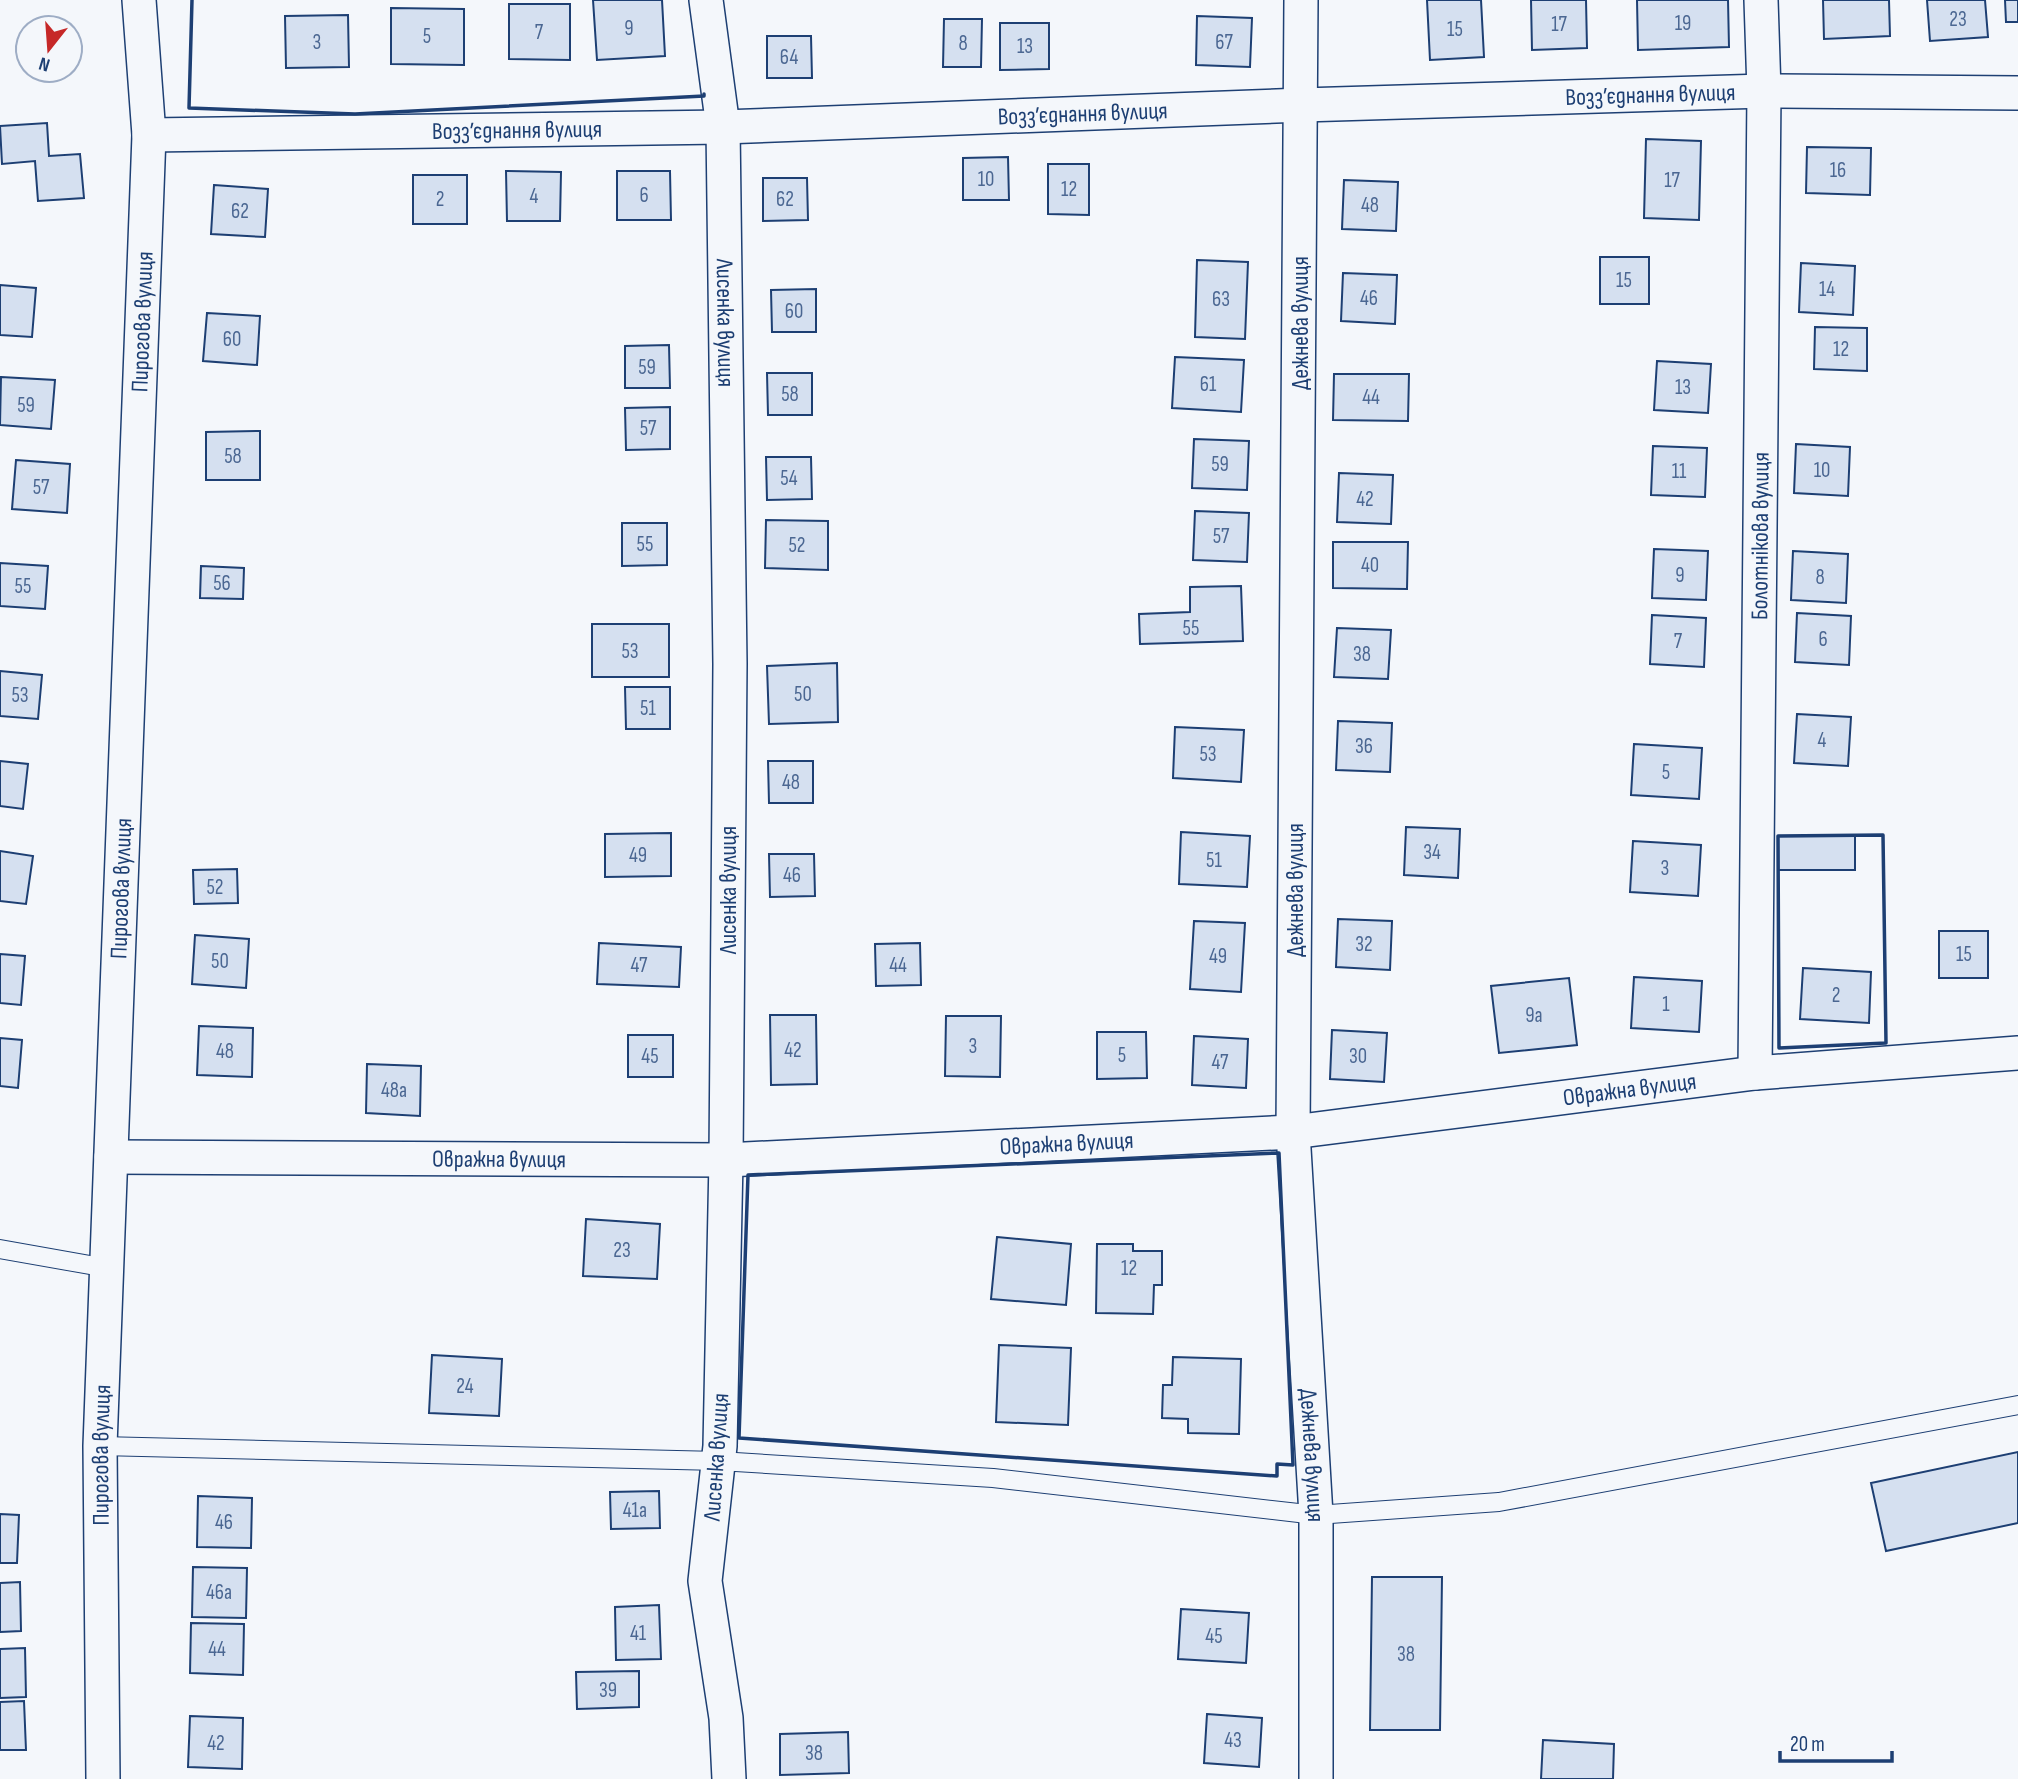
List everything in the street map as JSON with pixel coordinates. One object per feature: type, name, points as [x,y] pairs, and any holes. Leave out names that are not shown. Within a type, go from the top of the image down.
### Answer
[{"type":"street","name":"Пирогова вулиця","points":[[103,1779],[100,1446],[149,135],[139,0]]},
{"type":"street","name":"Лисенка вулиця","points":[[706,0],[723,127],[730,664],[726,1160],[719,1461],[705,1581],[726,1718],[729,1779]]},
{"type":"street","name":"Дежнева вулиця","points":[[1301,0],[1293,1132],[1316,1516],[1316,1779]]},
{"type":"street","name":"Болотнікова вулиця","points":[[1755,1073],[1764,91],[1761,0]]},
{"type":"street","name":"Возз’єднання вулиця","points":[[149,135],[723,127],[1764,91],[2018,93]]},
{"type":"street","name":"Овражна вулиця","points":[[111,1157],[726,1160],[1293,1132],[1755,1073],[2018,1053]]},
{"type":"lane","points":[[0,1250],[107,1268]]},
{"type":"lane","points":[[100,1446],[719,1461],[993,1478],[1316,1516],[1499,1502],[2018,1405]]},
{"type":"building","points":[[593,0],[662,0],[665,56],[597,60]]},
{"type":"building","points":[[1427,0],[1481,0],[1484,57],[1430,60]]},
{"type":"building","points":[[1531,0],[1586,0],[1587,48],[1532,50]]},
{"type":"building","points":[[1637,0],[1728,0],[1729,47],[1638,50]]},
{"type":"building","points":[[1823,0],[1889,0],[1890,36],[1824,39]]},
{"type":"building","points":[[1927,0],[1985,0],[1988,37],[1930,41]]},
{"type":"building","points":[[2005,0],[2018,0],[2018,22],[2006,22]]},
{"type":"building","points":[[509,4],[570,4],[570,60],[509,59]]},
{"type":"building","points":[[391,8],[464,9],[464,65],[391,64]]},
{"type":"building","points":[[348,15],[349,67],[286,68],[285,16]]},
{"type":"building","points":[[1197,16],[1252,18],[1250,67],[1196,65]]},
{"type":"building","points":[[944,19],[982,19],[981,67],[943,67]]},
{"type":"building","points":[[1000,23],[1049,23],[1049,69],[1000,70]]},
{"type":"building","points":[[767,36],[811,36],[812,78],[767,78]]},
{"type":"building","points":[[47,123],[49,156],[80,154],[84,198],[38,201],[35,161],[2,164],[0,126]]},
{"type":"building","points":[[1646,139],[1701,141],[1699,220],[1644,218]]},
{"type":"building","points":[[1807,147],[1871,148],[1870,195],[1806,193]]},
{"type":"building","points":[[1008,157],[1009,200],[963,200],[963,158]]},
{"type":"building","points":[[1048,164],[1089,164],[1089,215],[1048,214]]},
{"type":"building","points":[[506,171],[561,172],[560,221],[507,221]]},
{"type":"building","points":[[617,171],[670,171],[671,220],[617,220]]},
{"type":"building","points":[[413,175],[467,175],[467,224],[413,224]]},
{"type":"building","points":[[763,178],[807,178],[808,220],[763,221]]},
{"type":"building","points":[[1344,180],[1398,182],[1396,231],[1342,229]]},
{"type":"building","points":[[214,185],[268,189],[265,237],[211,234]]},
{"type":"building","points":[[1600,257],[1649,257],[1649,304],[1600,304]]},
{"type":"building","points":[[1197,260],[1248,262],[1245,339],[1195,337]]},
{"type":"building","points":[[1801,263],[1855,266],[1853,315],[1799,312]]},
{"type":"building","points":[[1343,273],[1397,275],[1395,324],[1341,321]]},
{"type":"building","points":[[0,285],[36,288],[32,337],[0,335]]},
{"type":"building","points":[[816,289],[816,332],[772,332],[771,290]]},
{"type":"building","points":[[207,313],[260,316],[257,365],[203,361]]},
{"type":"building","points":[[1815,327],[1867,328],[1867,371],[1814,369]]},
{"type":"building","points":[[669,345],[670,388],[625,388],[625,346]]},
{"type":"building","points":[[1175,357],[1244,360],[1241,412],[1172,408]]},
{"type":"building","points":[[1657,361],[1711,364],[1708,413],[1654,410]]},
{"type":"building","points":[[767,373],[812,373],[812,415],[768,415]]},
{"type":"building","points":[[1334,374],[1409,374],[1408,421],[1333,420]]},
{"type":"building","points":[[1,377],[55,380],[51,429],[0,425]]},
{"type":"building","points":[[670,407],[670,449],[626,450],[625,408]]},
{"type":"building","points":[[260,431],[260,480],[206,480],[206,432]]},
{"type":"building","points":[[1194,439],[1249,441],[1247,490],[1192,488]]},
{"type":"building","points":[[1796,444],[1850,447],[1848,496],[1794,493]]},
{"type":"building","points":[[1653,446],[1707,448],[1705,497],[1651,495]]},
{"type":"building","points":[[766,457],[811,457],[812,499],[767,500]]},
{"type":"building","points":[[16,460],[70,464],[67,513],[12,509]]},
{"type":"building","points":[[1339,473],[1393,475],[1391,524],[1337,522]]},
{"type":"building","points":[[1195,511],[1249,513],[1247,562],[1193,560]]},
{"type":"building","points":[[766,520],[828,521],[828,570],[765,568]]},
{"type":"building","points":[[622,523],[667,523],[667,565],[622,566]]},
{"type":"building","points":[[1333,542],[1408,542],[1407,589],[1333,588]]},
{"type":"building","points":[[1654,549],[1708,551],[1706,600],[1652,598]]},
{"type":"building","points":[[1793,551],[1848,554],[1846,603],[1791,600]]},
{"type":"building","points":[[0,563],[48,566],[45,609],[0,606]]},
{"type":"building","points":[[201,566],[244,568],[243,599],[200,598]]},
{"type":"building","points":[[1241,586],[1243,641],[1140,644],[1139,614],[1190,612],[1190,587]]},
{"type":"building","points":[[1797,613],[1851,616],[1849,665],[1795,662]]},
{"type":"building","points":[[1652,615],[1706,618],[1704,667],[1650,664]]},
{"type":"building","points":[[592,624],[669,624],[669,677],[592,677]]},
{"type":"building","points":[[1337,628],[1391,630],[1388,679],[1334,677]]},
{"type":"building","points":[[837,663],[838,722],[769,724],[767,666]]},
{"type":"building","points":[[0,671],[42,675],[38,719],[0,716]]},
{"type":"building","points":[[625,687],[670,687],[670,729],[626,729]]},
{"type":"building","points":[[1797,714],[1851,717],[1848,766],[1794,763]]},
{"type":"building","points":[[1338,721],[1392,723],[1390,772],[1336,770]]},
{"type":"building","points":[[1175,727],[1244,730],[1241,782],[1173,778]]},
{"type":"building","points":[[1634,744],[1702,748],[1699,799],[1631,795]]},
{"type":"building","points":[[0,761],[28,764],[23,809],[0,806]]},
{"type":"building","points":[[768,761],[813,761],[813,803],[769,803]]},
{"type":"building","points":[[1406,827],[1460,829],[1458,878],[1404,875]]},
{"type":"building","points":[[1181,832],[1250,836],[1247,887],[1179,884]]},
{"type":"building","points":[[671,833],[671,876],[605,877],[605,834]]},
{"type":"building","points":[[1778,836],[1855,836],[1855,870],[1778,870]]},
{"type":"building","points":[[1633,841],[1701,845],[1698,896],[1630,892]]},
{"type":"building","points":[[0,851],[33,856],[26,904],[0,901]]},
{"type":"building","points":[[769,854],[814,854],[815,896],[770,897]]},
{"type":"building","points":[[237,869],[238,903],[194,904],[193,870]]},
{"type":"building","points":[[1338,919],[1392,921],[1390,970],[1336,967]]},
{"type":"building","points":[[1194,921],[1245,923],[1241,992],[1190,989]]},
{"type":"building","points":[[1939,931],[1988,931],[1988,978],[1939,978]]},
{"type":"building","points":[[195,935],[249,939],[246,988],[192,984]]},
{"type":"building","points":[[599,943],[681,947],[679,987],[597,984]]},
{"type":"building","points":[[920,943],[921,985],[876,986],[875,944]]},
{"type":"building","points":[[0,954],[25,956],[21,1005],[0,1003]]},
{"type":"building","points":[[1803,968],[1871,972],[1869,1023],[1800,1019]]},
{"type":"building","points":[[1634,977],[1702,981],[1699,1032],[1631,1028]]},
{"type":"building","points":[[1569,978],[1577,1045],[1499,1053],[1491,986]]},
{"type":"building","points":[[770,1015],[816,1015],[817,1084],[771,1085]]},
{"type":"building","points":[[946,1016],[1001,1016],[1000,1077],[945,1076]]},
{"type":"building","points":[[199,1026],[253,1028],[252,1077],[197,1075]]},
{"type":"building","points":[[1332,1030],[1387,1033],[1384,1082],[1330,1079]]},
{"type":"building","points":[[1097,1032],[1146,1032],[1147,1078],[1097,1079]]},
{"type":"building","points":[[628,1035],[673,1035],[673,1077],[628,1077]]},
{"type":"building","points":[[1194,1036],[1248,1039],[1246,1088],[1192,1085]]},
{"type":"building","points":[[0,1038],[22,1040],[18,1088],[0,1086]]},
{"type":"building","points":[[367,1064],[421,1066],[420,1116],[366,1113]]},
{"type":"building","points":[[586,1219],[660,1224],[657,1279],[583,1276]]},
{"type":"building","points":[[997,1237],[1071,1244],[1066,1305],[991,1299]]},
{"type":"building","points":[[1097,1244],[1133,1244],[1133,1251],[1162,1251],[1162,1285],[1154,1285],[1153,1314],[1096,1313]]},
{"type":"building","points":[[999,1345],[1071,1348],[1068,1425],[996,1422]]},
{"type":"building","points":[[432,1355],[502,1359],[499,1416],[429,1413]]},
{"type":"building","points":[[1173,1357],[1241,1359],[1239,1434],[1188,1433],[1188,1419],[1162,1418],[1163,1385],[1172,1385]]},
{"type":"building","points":[[2018,1452],[2018,1523],[1886,1551],[1871,1483]]},
{"type":"building","points":[[659,1491],[660,1528],[611,1529],[610,1492]]},
{"type":"building","points":[[198,1496],[252,1498],[251,1548],[197,1547]]},
{"type":"building","points":[[0,1514],[19,1515],[17,1563],[0,1563]]},
{"type":"building","points":[[193,1567],[247,1568],[246,1618],[192,1617]]},
{"type":"building","points":[[1372,1577],[1442,1577],[1440,1730],[1370,1730]]},
{"type":"building","points":[[20,1582],[21,1631],[0,1632],[0,1583]]},
{"type":"building","points":[[659,1605],[661,1659],[616,1660],[615,1607]]},
{"type":"building","points":[[1181,1609],[1249,1613],[1246,1663],[1178,1659]]},
{"type":"building","points":[[191,1623],[244,1624],[243,1675],[190,1673]]},
{"type":"building","points":[[25,1648],[26,1697],[0,1698],[0,1649]]},
{"type":"building","points":[[639,1671],[639,1707],[577,1709],[576,1672]]},
{"type":"building","points":[[24,1701],[26,1750],[0,1750],[0,1702]]},
{"type":"building","points":[[1207,1714],[1262,1718],[1259,1767],[1204,1763]]},
{"type":"building","points":[[190,1716],[243,1718],[242,1769],[188,1767]]},
{"type":"building","points":[[848,1732],[849,1773],[780,1775],[780,1734]]},
{"type":"building","points":[[1543,1740],[1614,1744],[1613,1779],[1541,1779]]},
{"type":"wall","points":[[192,0],[189,108],[355,114],[704,94]]},
{"type":"wall","points":[[1883,835],[1886,1043],[1779,1048],[1778,836],[1883,835]]},
{"type":"wall","points":[[1279,1153],[1293,1465],[1277,1464],[1277,1476],[739,1438],[748,1175],[1279,1153]]}]
